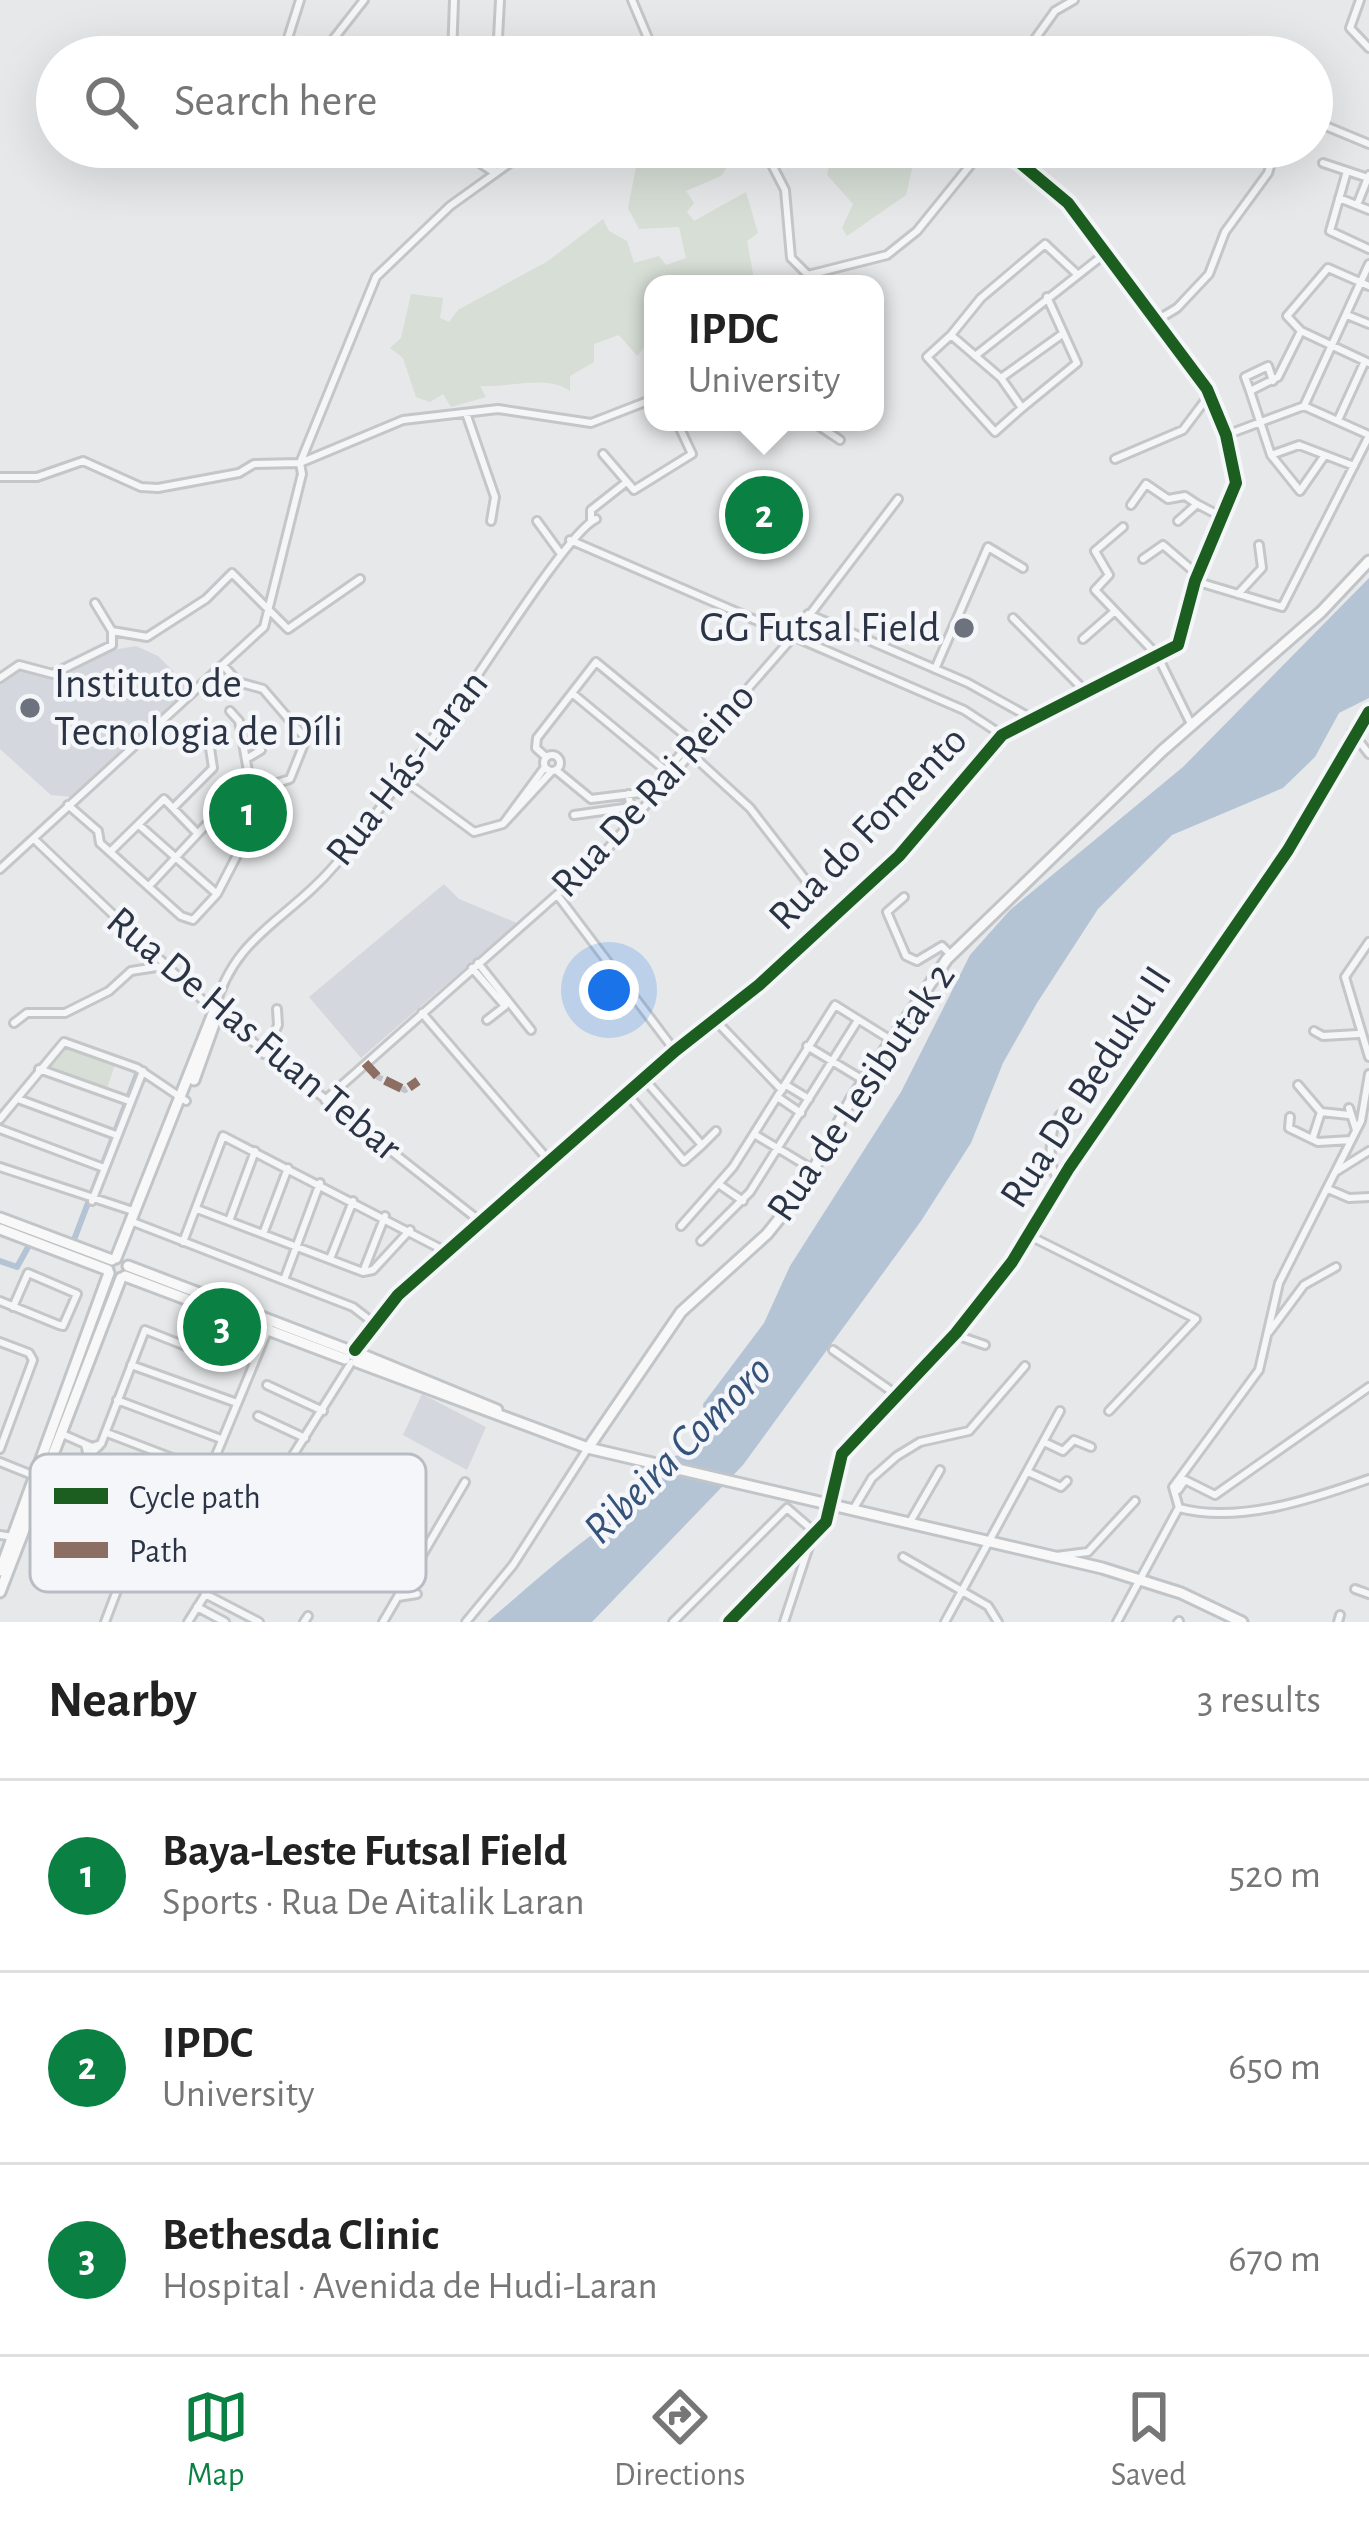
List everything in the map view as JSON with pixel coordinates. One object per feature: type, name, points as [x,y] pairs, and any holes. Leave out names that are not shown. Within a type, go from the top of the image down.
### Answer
[{"type":"main road","name":"Rua de Lesibutak 2","points":[[593,1449],[681,1312],[767,1234],[815,1170],[891,1040],[951,955],[1192,726],[1322,612],[1369,561]]},
{"type":"main road","name":"Rua Hás-Laran","points":[[49,1454],[214,1024],[214,1011]]},
{"type":"main road","points":[[0,1218],[268,1327],[401,1372],[515,1423],[593,1449],[1139,1579],[1242,1622]]},
{"type":"main road","points":[[0,1229],[352,1356]]},
{"type":"main road","name":"Rua Hás-Laran","points":[[0,1571],[30,1499]]},
{"type":"main road","name":"Rua Hás-Laran","points":[[0,1592],[30,1506]]},
{"type":"street","points":[[289,36],[300,0]]},
{"type":"street","points":[[336,36],[364,0]]},
{"type":"street","points":[[453,36],[454,0]]},
{"type":"street","points":[[498,36],[500,0]]},
{"type":"street","points":[[632,0],[647,36]]},
{"type":"street","points":[[1037,36],[1055,11],[1074,0]]},
{"type":"street","points":[[1360,0],[1350,28],[1369,48]]},
{"type":"street","points":[[1333,129],[1369,144]]},
{"type":"street","points":[[1333,166],[1368,176],[1358,205]]},
{"type":"street","points":[[488,168],[494,172]]},
{"type":"street","points":[[494,168],[494,172]]},
{"type":"street","points":[[0,869],[264,627],[302,474],[300,463],[376,278],[449,206],[500,168]]},
{"type":"street","points":[[774,168],[785,190],[794,266],[817,274],[887,255],[917,231],[968,168]]},
{"type":"street","points":[[1026,168],[1068,202],[1210,394],[1226,435],[1236,483],[1196,578],[1178,645],[1157,656]]},
{"type":"street","points":[[1154,322],[1177,308],[1209,274],[1225,232],[1270,168]]},
{"type":"street","points":[[1347,170],[1330,232],[1369,249]]},
{"type":"street","points":[[1339,198],[1369,210]]},
{"type":"street","points":[[1047,297],[1077,363],[995,432],[928,357],[981,298],[1041,246],[1055,249],[1076,274]]},
{"type":"street","points":[[975,356],[1106,254]]},
{"type":"street","points":[[1304,406],[1365,284],[1369,264]]},
{"type":"street","points":[[1338,420],[1367,362],[1301,332],[1287,316],[1328,268],[1365,284]]},
{"type":"street","points":[[1347,315],[1369,324]]},
{"type":"street","points":[[1250,392],[1274,381],[1301,332]]},
{"type":"street","points":[[1000,378],[1062,334]]},
{"type":"street","points":[[951,335],[1000,378],[1022,408]]},
{"type":"street","points":[[1274,381],[1268,366],[1245,377],[1271,455],[1300,491],[1325,454]]},
{"type":"street","points":[[1114,459],[1172,437],[1210,394]]},
{"type":"street","points":[[0,477],[37,477],[83,461],[141,487],[158,488],[238,473],[254,464],[300,463],[403,420],[498,409],[591,423],[644,402]]},
{"type":"street","points":[[1143,559],[1163,545],[1196,578],[1282,607],[1369,435],[1304,406],[1226,435]]},
{"type":"street","points":[[466,413],[494,497],[491,521]]},
{"type":"street","points":[[603,454],[624,484],[634,490],[692,454],[681,431]]},
{"type":"street","points":[[827,431],[840,440]]},
{"type":"street","points":[[1271,455],[1300,445],[1354,466]]},
{"type":"street","name":"Rua Hás-Laran","points":[[214,1011],[221,983],[239,952],[332,869],[518,624],[570,540],[594,520],[591,510],[624,484]]},
{"type":"street","points":[[1131,505],[1146,484],[1168,499],[1185,496],[1224,518]]},
{"type":"street","name":"Rua De Rai Reino","points":[[325,1100],[604,854],[792,638],[898,499]]},
{"type":"street","points":[[1178,520],[1197,503]]},
{"type":"street","points":[[537,521],[561,554]]},
{"type":"street","points":[[1123,527],[1107,546],[1095,550],[1109,574],[1095,590],[1157,656],[1192,726]]},
{"type":"street","points":[[570,540],[964,710],[1002,735]]},
{"type":"street","points":[[1238,594],[1262,568],[1259,545]]},
{"type":"street","points":[[935,669],[988,547],[1023,568]]},
{"type":"street","points":[[112,631],[147,638],[232,573],[288,628],[360,579]]},
{"type":"street","points":[[0,678],[20,665],[53,674],[112,645],[112,631],[95,603]]},
{"type":"street","points":[[1083,639],[1115,611]]},
{"type":"street","points":[[808,614],[935,669],[1031,718]]},
{"type":"street","points":[[1012,618],[1085,691]]},
{"type":"street","name":"Rua do Fomento","points":[[295,1454],[375,1324],[447,1252],[899,856],[1002,735],[1157,656]]},
{"type":"street","points":[[596,662],[692,741],[648,792],[591,799],[551,770],[536,748],[537,738],[572,694],[596,662]]},
{"type":"street","points":[[148,886],[197,833],[251,788],[290,779],[306,739],[263,689],[238,682],[223,665]]},
{"type":"street","points":[[572,694],[666,771]]},
{"type":"street","points":[[230,710],[239,721],[251,788]]},
{"type":"street","name":"Rua De Beduku II","points":[[829,1502],[842,1454],[953,1335],[1028,1235],[1288,850],[1352,733],[1369,712]]},
{"type":"street","points":[[174,807],[213,768],[207,728]]},
{"type":"street","points":[[1352,733],[1369,754]]},
{"type":"street","points":[[246,759],[261,750]]},
{"type":"street","points":[[691,754],[750,808],[811,887]]},
{"type":"street","points":[[401,777],[474,832],[503,824],[559,758],[546,758]]},
{"type":"street","points":[[574,815],[631,807],[628,794]]},
{"type":"street","points":[[110,851],[161,800],[174,807],[197,833]]},
{"type":"street","points":[[68,805],[148,886],[193,920],[217,894],[248,835],[224,809]]},
{"type":"street","points":[[138,824],[217,894]]},
{"type":"street","name":"Rua De Has Fuan Tebar","points":[[34,838],[163,966],[264,1054],[482,1222]]},
{"type":"street","points":[[558,896],[675,1051]]},
{"type":"street","points":[[904,897],[887,912],[906,956],[917,961],[942,946],[951,955]]},
{"type":"street","points":[[1369,942],[1345,977],[1358,1034],[1369,1053]]},
{"type":"street","points":[[14,1022],[27,1012],[65,1013],[109,991],[131,971],[163,966]]},
{"type":"street","points":[[475,966],[505,1006],[487,1020]]},
{"type":"street","points":[[475,966],[531,1030]]},
{"type":"street","points":[[680,1226],[719,1185],[835,1005],[891,1040]]},
{"type":"street","points":[[264,1054],[278,1025],[277,1009]]},
{"type":"street","points":[[422,1013],[550,1162]]},
{"type":"street","points":[[701,1241],[743,1201],[859,1019]]},
{"type":"street","points":[[716,1021],[800,1113]]},
{"type":"street","points":[[1314,1030],[1323,1036],[1358,1034]]},
{"type":"street","points":[[0,1119],[64,1042],[140,1069],[183,1100]]},
{"type":"street","points":[[807,1046],[865,1082]]},
{"type":"street","points":[[39,1069],[126,1100]]},
{"type":"street","points":[[89,1200],[140,1069]]},
{"type":"street","points":[[1179,1508],[1177,1479],[1259,1370],[1289,1257],[1357,1129],[1369,1074]]},
{"type":"street","points":[[646,1080],[702,1145]]},
{"type":"street","points":[[1298,1085],[1321,1112],[1349,1112],[1357,1129]]},
{"type":"street","points":[[782,1091],[808,1099]]},
{"type":"street","points":[[628,1095],[686,1162],[716,1130]]},
{"type":"street","points":[[18,1099],[114,1134]]},
{"type":"street","points":[[1313,1138],[1321,1112]]},
{"type":"street","points":[[1060,1115],[1052,1129],[1052,1165],[1060,1182]]},
{"type":"street","points":[[1289,1117],[1289,1128],[1313,1138],[1329,1143],[1351,1140]]},
{"type":"street","points":[[1357,1129],[1369,1118]]},
{"type":"street","points":[[0,1130],[101,1167]]},
{"type":"street","points":[[754,1134],[815,1170]]},
{"type":"street","points":[[185,1238],[223,1136],[447,1252]]},
{"type":"street","points":[[229,1221],[255,1151]]},
{"type":"street","points":[[1335,1173],[1369,1151]]},
{"type":"street","points":[[0,1168],[353,1307],[375,1324]]},
{"type":"street","points":[[262,1234],[288,1168]]},
{"type":"street","points":[[284,1280],[320,1184]]},
{"type":"street","points":[[719,1185],[743,1201]]},
{"type":"street","points":[[1328,1189],[1349,1198],[1369,1197]]},
{"type":"street","points":[[330,1259],[353,1201]]},
{"type":"street","points":[[197,1209],[363,1272],[373,1270],[410,1230]]},
{"type":"street","points":[[363,1272],[385,1216]]},
{"type":"street","points":[[1028,1235],[1196,1319],[1109,1411]]},
{"type":"street","points":[[1267,1335],[1304,1285],[1336,1267]]},
{"type":"street","points":[[0,1301],[63,1326],[77,1294],[28,1273],[13,1306]]},
{"type":"street","points":[[216,1454],[268,1327]]},
{"type":"street","points":[[59,1428],[99,1447],[146,1330],[220,1360],[240,1357],[253,1361]]},
{"type":"street","points":[[953,1335],[967,1335],[985,1345]]},
{"type":"street","points":[[0,1343],[29,1353],[33,1360],[0,1449]]},
{"type":"street","points":[[833,1350],[897,1395]]},
{"type":"street","points":[[131,1365],[237,1403]]},
{"type":"street","points":[[854,1508],[872,1478],[897,1456],[920,1442],[969,1432],[1025,1366]]},
{"type":"street","points":[[267,1385],[323,1411]]},
{"type":"street","points":[[1117,1622],[1179,1508],[1180,1482],[1215,1495],[1369,1387]]},
{"type":"street","points":[[117,1400],[222,1439]]},
{"type":"street","points":[[945,1622],[1060,1411]]},
{"type":"street","points":[[258,1415],[305,1438]]},
{"type":"street","points":[[107,1433],[154,1454]]},
{"type":"street","points":[[1044,1442],[1063,1451],[1073,1440],[1091,1448]]},
{"type":"street","points":[[466,1622],[514,1565],[593,1449]]},
{"type":"street","points":[[0,1462],[30,1473]]},
{"type":"street","points":[[910,1522],[940,1470]]},
{"type":"street","points":[[1028,1472],[1061,1487],[1067,1480]]},
{"type":"street","points":[[1179,1508],[1216,1517],[1325,1497],[1369,1479]]},
{"type":"street","points":[[426,1549],[465,1482]]},
{"type":"street","points":[[1053,1557],[1088,1552],[1135,1501]]},
{"type":"street","points":[[729,1622],[826,1522],[829,1502]]},
{"type":"street","points":[[673,1622],[787,1508],[814,1535]]},
{"type":"street","points":[[0,1535],[13,1537]]},
{"type":"street","points":[[784,1622],[814,1535]]},
{"type":"street","points":[[903,1557],[988,1606],[998,1622]]},
{"type":"street","points":[[1354,1589],[1369,1594]]},
{"type":"street","points":[[105,1622],[116,1592]]},
{"type":"street","points":[[383,1622],[401,1592]]},
{"type":"street","points":[[205,1594],[259,1622]]},
{"type":"street","name":"Rua do Fomento","points":[[188,1622],[205,1594]]},
{"type":"street","points":[[398,1597],[417,1594]]},
{"type":"street","points":[[197,1606],[225,1622]]},
{"type":"shaded area","points":[[636,168],[726,168],[721,176],[686,191],[694,203],[687,212],[694,221],[746,192],[758,233],[747,241],[753,275],[644,275],[644,348],[637,356],[619,335],[594,344],[594,362],[570,376],[570,391],[539,382],[480,386],[486,397],[451,407],[443,394],[430,402],[416,397],[403,358],[390,348],[401,338],[411,294],[443,298],[440,318],[449,322],[458,310],[548,261],[603,219],[609,231],[627,241],[634,263],[659,256],[666,265],[686,258],[679,227],[639,229],[628,208]]},
{"type":"shaded area","points":[[829,168],[912,168],[906,195],[847,236],[842,228],[853,204],[827,175]]},
{"type":"shaded area","points":[[136,646],[158,656],[190,688],[72,797],[51,795],[0,749],[0,681],[17,667],[54,678],[101,652]]},
{"type":"shaded area","points":[[444,884],[459,899],[517,923],[361,1058],[309,997]]},
{"type":"shaded area","points":[[66,1048],[115,1065],[106,1091],[44,1069]]},
{"type":"shaded area","points":[[422,1394],[486,1427],[467,1470],[403,1435]]},
{"type":"water","points":[[1369,578],[1369,698],[1339,713],[1315,757],[1283,788],[1172,835],[1098,909],[1003,1063],[971,1143],[921,1221],[743,1465],[592,1622],[487,1622],[623,1508],[652,1461],[684,1454],[706,1432],[703,1404],[764,1323],[790,1266],[901,1092],[970,955],[1010,910],[1183,767]]},
{"type":"waterway","points":[[72,1245],[139,1069]]},
{"type":"waterway","points":[[0,1261],[17,1267],[32,1240]]},
{"type":"tunnel","points":[[365,1063],[378,1077],[405,1090],[418,1081]]},
{"type":"marked path","points":[[365,1063],[378,1077],[405,1090],[418,1081]]},
{"type":"cycle path","points":[[355,1350],[398,1295],[675,1051],[759,985],[899,856],[1002,735],[1178,645],[1195,581],[1236,483],[1226,435],[1207,389],[1068,203],[1026,168]]},
{"type":"cycle path","points":[[729,1622],[826,1522],[842,1454],[956,1333],[1012,1262],[1069,1168],[1288,850],[1369,712]]},
{"type":"place","name":"IPDC","points":[[764,515]]},
{"type":"place","name":"GG Futsal Field","points":[[964,628]]},
{"type":"place","name":"Instituto de Tecnologia de Díli","points":[[30,708]]},
{"type":"place","name":"Baya-Leste Futsal Field","points":[[248,813]]},
{"type":"place","name":"Bethesda Clinic","points":[[222,1327]]},
{"type":"water label","name":"Ribeira Comoro","points":[[678,1450]]}]
